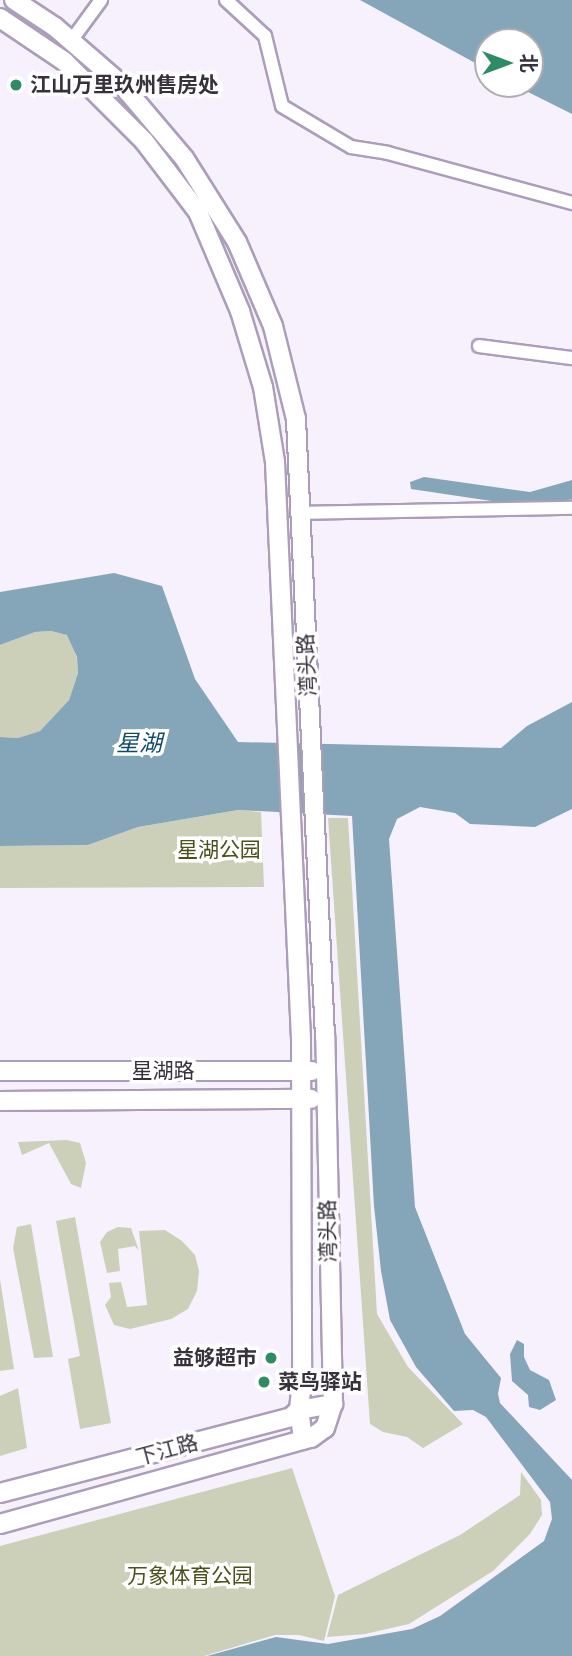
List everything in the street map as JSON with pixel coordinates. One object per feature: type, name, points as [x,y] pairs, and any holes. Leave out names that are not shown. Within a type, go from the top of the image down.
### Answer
[{"type":"main road","name":"湾头路","points":[[14,0],[71,41],[122,85],[184,158],[237,242],[273,326],[296,419],[326,1071],[332,1404],[325,1428]]},
{"type":"main road","name":"湾头路","points":[[0,18],[64,61],[144,141],[198,212],[240,311],[263,387],[275,462],[302,1071],[302,1381],[299,1410],[303,1440]]},
{"type":"main road","points":[[227,1099],[235,1071]]},
{"type":"main road","name":"星湖路","points":[[0,1072],[326,1071]]},
{"type":"main road","name":"星湖路","points":[[0,1101],[326,1099]]},
{"type":"main road","name":"下江路","points":[[0,1493],[291,1417],[299,1410],[332,1404]]},
{"type":"main road","name":"下江路","points":[[0,1524],[303,1440],[325,1428]]},
{"type":"street","points":[[71,41],[101,0]]},
{"type":"street","points":[[226,0],[265,36],[282,106],[351,147],[388,153],[572,203]]},
{"type":"street","points":[[479,346],[572,358]]},
{"type":"street","points":[[300,513],[572,508]]},
{"type":"green space","points":[[51,631],[68,635],[77,658],[78,673],[69,700],[40,731],[18,738],[0,737],[0,645],[35,632]]},
{"type":"green space","name":"星湖公园","points":[[238,810],[261,812],[264,887],[0,888],[0,846],[88,845],[138,827]]},
{"type":"green space","points":[[328,818],[348,818],[377,1314],[408,1367],[463,1424],[423,1448],[407,1437],[383,1432],[370,1424]]},
{"type":"green space","points":[[67,1140],[80,1143],[86,1163],[81,1188],[71,1184],[49,1143],[22,1155],[18,1142]]},
{"type":"green space","points":[[75,1217],[111,1423],[80,1429],[68,1359],[80,1356],[56,1221]]},
{"type":"green space","points":[[31,1224],[53,1357],[34,1358],[13,1248],[17,1227]]},
{"type":"green space","points":[[118,1227],[131,1228],[139,1251],[135,1246],[118,1249],[120,1271],[107,1273],[100,1242],[107,1232]]},
{"type":"green space","points":[[165,1230],[182,1241],[195,1255],[199,1271],[197,1291],[188,1309],[171,1319],[130,1329],[114,1325],[105,1305],[111,1297],[109,1283],[121,1282],[127,1307],[147,1305],[139,1231]]},
{"type":"green space","points":[[0,1279],[14,1369],[0,1371]]},
{"type":"green space","points":[[18,1388],[27,1448],[0,1456],[0,1396]]},
{"type":"green space","name":"万象体育公园","points":[[292,1468],[335,1596],[324,1641],[299,1635],[275,1635],[204,1656],[0,1656],[0,1546]]},
{"type":"green space","points":[[521,1472],[541,1500],[542,1515],[530,1534],[493,1571],[409,1624],[365,1634],[327,1637],[338,1595],[460,1535],[520,1495]]},
{"type":"water","points":[[360,0],[572,0],[572,114],[540,98],[544,98],[544,28],[474,28],[474,62]]},
{"type":"water","points":[[424,477],[530,492],[572,480],[572,499],[553,505],[519,505],[411,489],[410,482]]},
{"type":"water","name":"星湖","points":[[114,573],[162,586],[195,679],[238,742],[501,748],[527,726],[572,702],[572,809],[535,827],[470,824],[455,813],[420,807],[397,819],[389,839],[415,1207],[465,1334],[501,1378],[498,1394],[500,1403],[572,1480],[572,1656],[207,1656],[276,1637],[328,1644],[412,1629],[440,1616],[544,1541],[552,1519],[550,1502],[486,1417],[473,1410],[454,1411],[416,1367],[390,1320],[381,1271],[374,1206],[352,816],[238,810],[138,827],[88,845],[0,846],[0,737],[18,738],[40,731],[69,700],[78,673],[77,657],[67,635],[51,631],[35,632],[0,645],[0,592]]},
{"type":"water","points":[[517,1340],[524,1344],[524,1357],[530,1370],[549,1380],[556,1400],[540,1410],[529,1407],[528,1395],[512,1381],[510,1354]]},
{"type":"place","name":"江山万里玖州售房处","points":[[16,85]]},
{"type":"place","name":"益够超市","points":[[271,1358]]},
{"type":"place","name":"菜鸟驿站","points":[[264,1382]]}]
